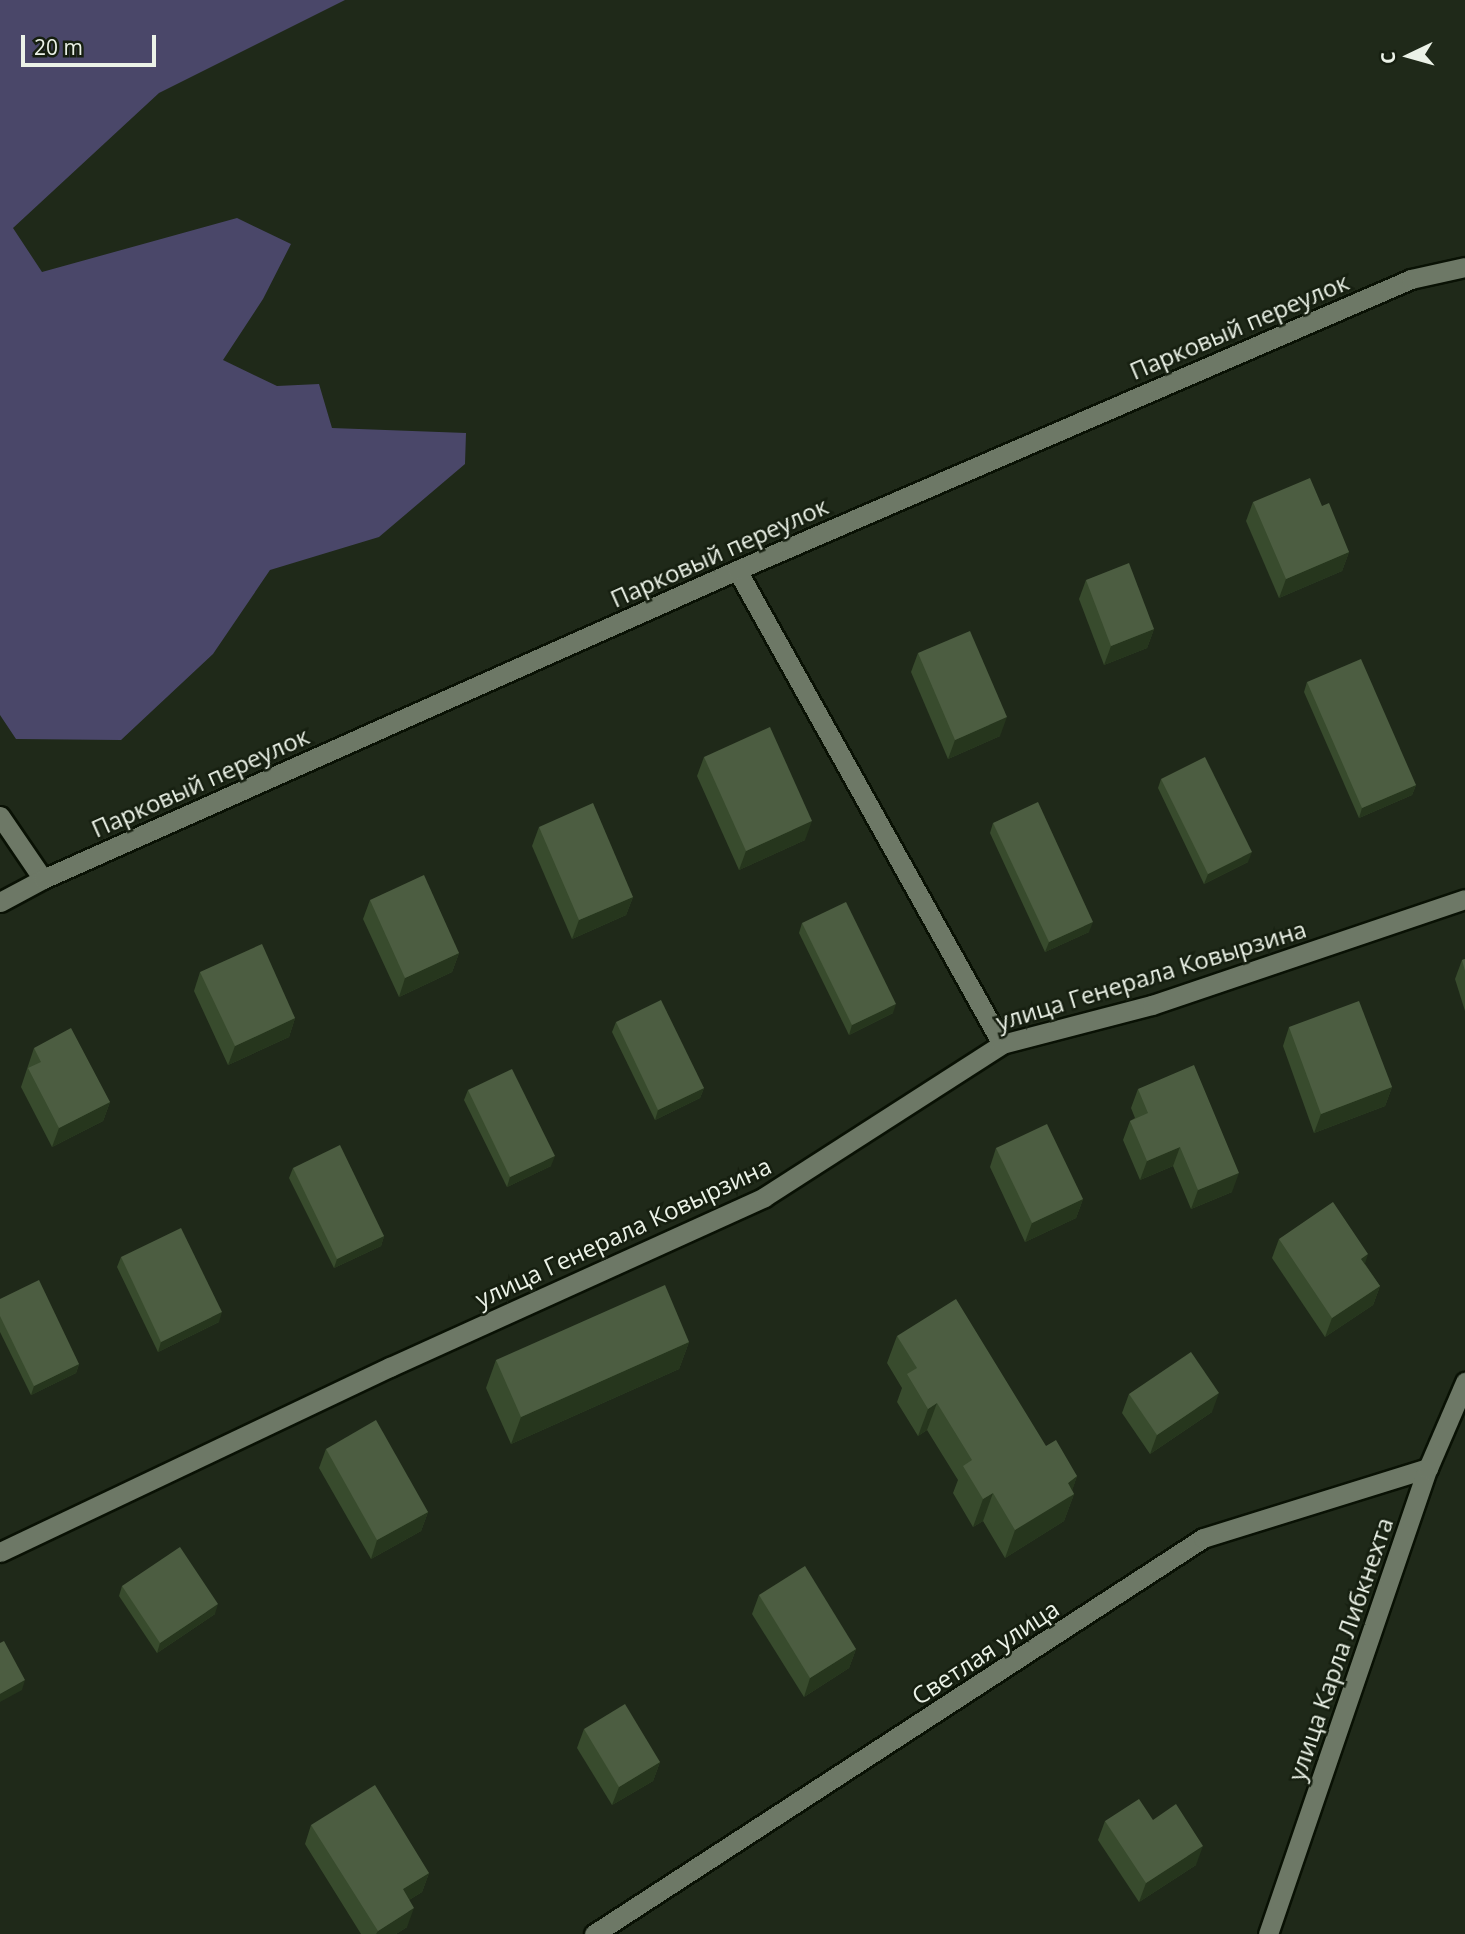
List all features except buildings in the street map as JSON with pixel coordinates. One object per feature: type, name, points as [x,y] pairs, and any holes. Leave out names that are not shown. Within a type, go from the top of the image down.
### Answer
[{"type":"street","name":"Парковый переулок","points":[[0,902],[43,879],[737,570],[1411,279],[1465,267]]},
{"type":"street","points":[[737,570],[1002,1044]]},
{"type":"street","points":[[0,816],[43,879]]},
{"type":"street","name":"улица Генерала Ковырзина","points":[[0,1552],[402,1361],[764,1197],[1002,1044],[1152,1005],[1465,899]]},
{"type":"street","name":"улица Карла Либкнехта","points":[[1268,1934],[1429,1468],[1465,1382]]},
{"type":"street","name":"Светлая улица","points":[[594,1934],[1203,1538],[1429,1468]]},
{"type":"shaded area","points":[[0,0],[345,0],[159,93],[13,228],[42,272],[237,218],[291,244],[263,299],[223,360],[277,386],[319,384],[332,428],[466,433],[465,464],[379,537],[270,570],[213,654],[121,740],[16,739],[0,715]]}]
